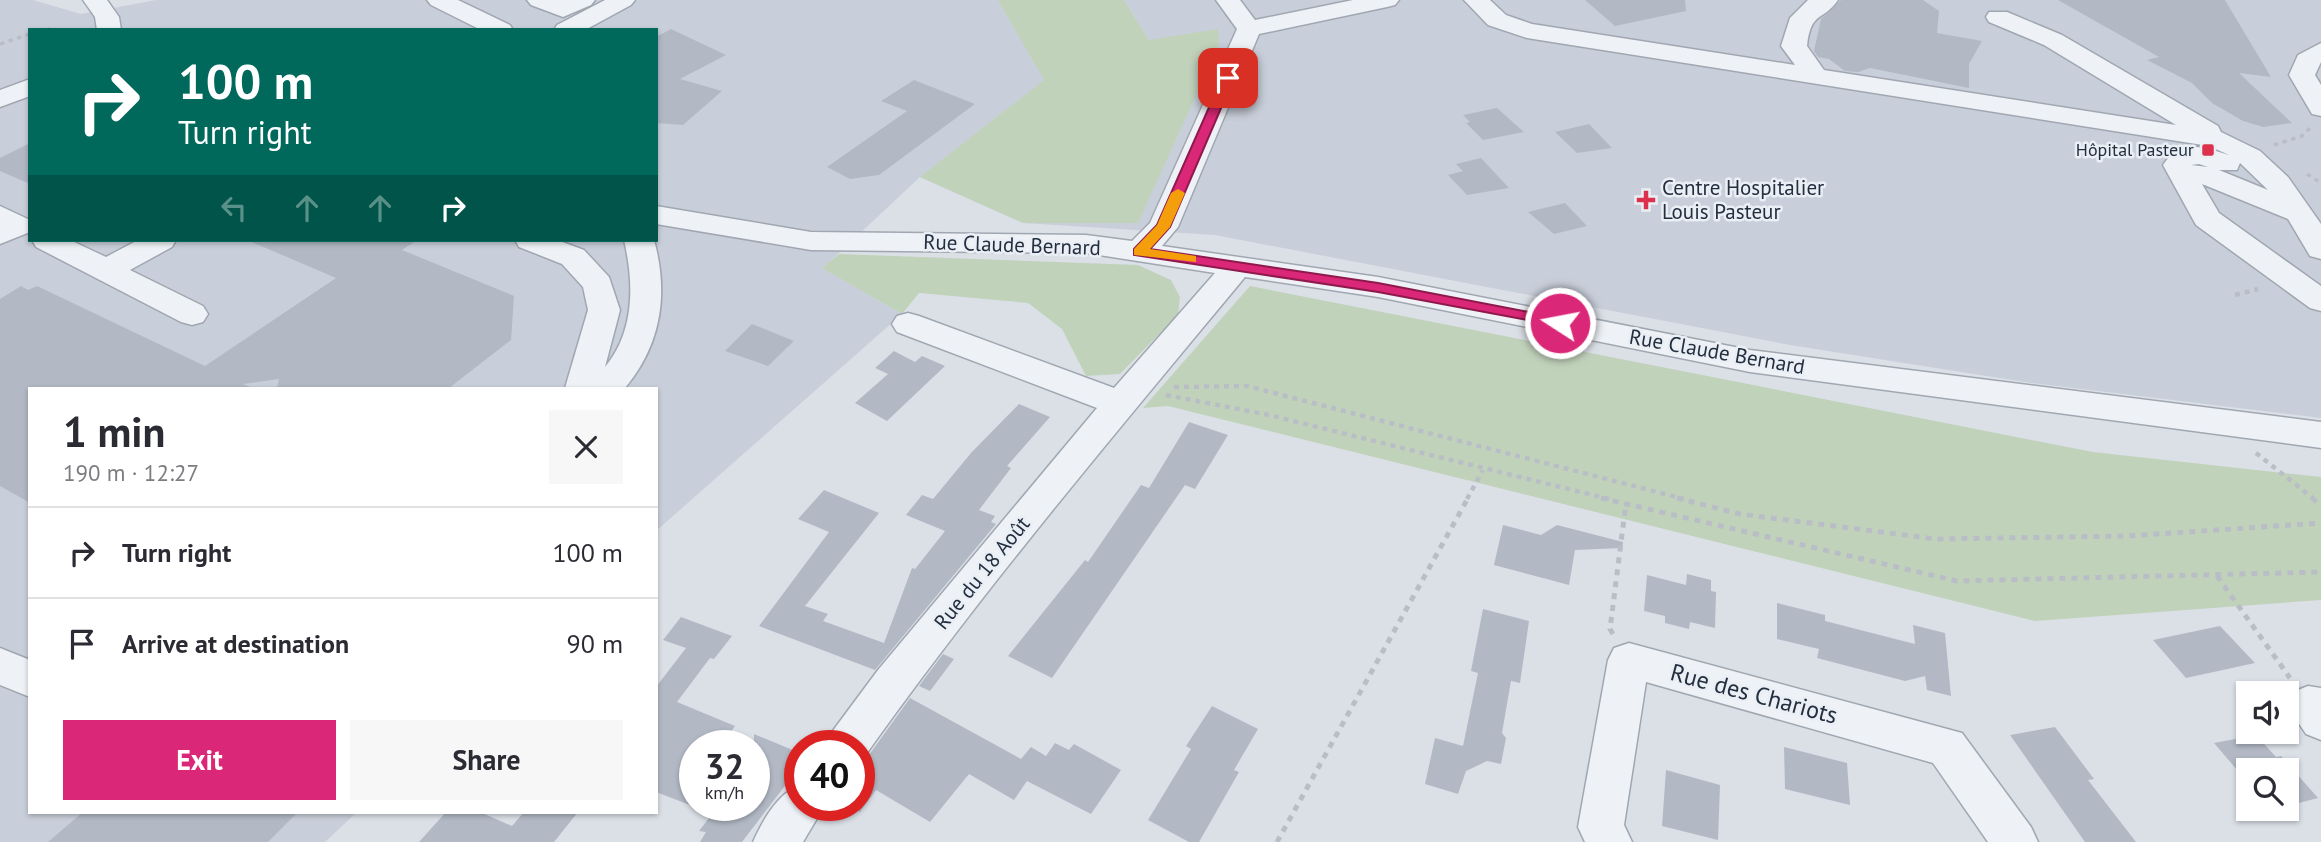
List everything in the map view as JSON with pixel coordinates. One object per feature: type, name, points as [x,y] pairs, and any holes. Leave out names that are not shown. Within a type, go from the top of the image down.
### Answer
[{"type":"street","points":[[439,0],[497,28]]},
{"type":"street","points":[[539,0],[563,10],[583,0]]},
{"type":"street","points":[[570,28],[623,0]]},
{"type":"street","points":[[1228,0],[1249,29]]},
{"type":"street","points":[[1249,29],[1387,0]]},
{"type":"street","points":[[1476,0],[1497,20],[1527,31],[2216,139]]},
{"type":"street","points":[[1816,77],[1794,46],[1800,18],[1806,10],[1826,0]]},
{"type":"street","points":[[1998,17],[2053,40],[2095,63],[2216,139],[2244,152],[2293,201],[2321,249]]},
{"type":"street","points":[[1202,305],[1150,253],[1249,29]]},
{"type":"street","points":[[2317,101],[2302,75],[2302,69],[2307,60],[2321,51]]},
{"type":"street","points":[[0,99],[28,88]]},
{"type":"street","points":[[0,124],[28,114]]},
{"type":"street","points":[[2293,201],[2205,175],[2185,179],[2207,219],[2321,301]]},
{"type":"street","name":"Rue Claude Bernard","points":[[658,215],[811,241],[1086,244],[1378,287],[1750,360],[2321,435]]},
{"type":"street","points":[[51,242],[192,314]]},
{"type":"street","points":[[106,270],[157,242]]},
{"type":"street","points":[[535,242],[573,257],[598,284],[604,310],[582,387]]},
{"type":"street","points":[[607,387],[620,374],[638,345],[647,319],[645,259],[640,242]]},
{"type":"street","name":"Rue du 18 Août","points":[[858,730],[893,683],[1202,305],[1239,265]]},
{"type":"street","points":[[908,324],[1128,396]]},
{"type":"street","points":[[1609,842],[1601,827],[1629,660]]},
{"type":"street","name":"Rue des Chariots","points":[[1629,660],[1947,747],[2015,842]]},
{"type":"street","points":[[0,666],[28,678]]},
{"type":"street","points":[[776,842],[791,821]]},
{"type":"path","points":[[0,44],[28,35]]},
{"type":"path","points":[[2278,156],[2269,146],[2302,136],[2312,125],[2307,102],[2317,101]]},
{"type":"path","points":[[1128,396],[1247,386],[1740,514],[1936,539],[2127,536],[2321,523]]},
{"type":"path","points":[[1128,396],[1269,415],[1483,470],[1957,581],[2321,572]]},
{"type":"path","points":[[2244,425],[2258,458],[2321,505]]},
{"type":"path","points":[[1277,842],[1483,470]]},
{"type":"path","points":[[1626,503],[1610,629],[1629,660]]},
{"type":"path","points":[[2217,576],[2317,711]]},
{"type":"shaded area","name":"Centre Hospitalier Louis Pasteur","points":[[0,0],[33,0],[81,14],[156,0],[1000,0],[1155,50],[1124,0],[2321,0],[2321,418],[2031,383],[1790,345],[1215,235],[1023,223],[920,177],[823,268],[902,314],[658,529],[658,387],[28,387],[28,814],[355,814],[325,842],[0,842]]},
{"type":"green space","points":[[998,0],[1124,0],[1149,40],[1218,29],[1219,45],[1138,223],[1023,223],[920,177],[1044,80]]},
{"type":"green space","points":[[839,254],[1138,265],[1171,280],[1180,297],[1178,315],[1120,374],[1086,376],[1062,329],[1028,303],[919,293],[902,314],[822,268]]},
{"type":"green space","points":[[1250,286],[2093,452],[2321,477],[2321,600],[2035,621],[1168,406],[1143,408]]},
{"type":"building","points":[[1585,0],[1685,0],[1686,11],[1615,26]]},
{"type":"building","points":[[1841,0],[1923,0],[1939,11],[1937,33],[1982,41],[1969,64],[1969,88],[1870,68],[1858,72],[1845,71],[1829,59],[1818,57],[1814,51],[1821,19]]},
{"type":"building","points":[[2058,0],[2225,0],[2271,77],[2239,73],[2292,123],[2263,127],[2243,121],[2212,103],[2192,83],[2147,60],[2159,57]]},
{"type":"building","points":[[671,29],[726,55],[680,79],[722,91],[683,125],[658,123],[658,36]]},
{"type":"building","points":[[914,80],[975,104],[879,175],[850,179],[827,167],[907,111],[881,101]]},
{"type":"building","points":[[1497,108],[1524,132],[1483,140],[1466,123],[1470,122],[1463,115]]},
{"type":"building","points":[[1589,124],[1612,148],[1577,153],[1555,132]]},
{"type":"building","points":[[28,144],[28,183],[0,171],[0,158]]},
{"type":"building","points":[[1481,158],[1509,188],[1467,195],[1448,175],[1463,171],[1456,164]]},
{"type":"building","points":[[1565,203],[1587,226],[1554,234],[1528,212]]},
{"type":"building","points":[[252,242],[414,242],[402,250],[514,296],[511,340],[450,387],[277,387],[279,379],[243,384],[250,387],[28,387],[28,502],[0,486],[0,299],[21,286],[28,290],[37,286],[205,366],[336,278]]},
{"type":"building","points":[[752,324],[794,341],[768,366],[725,351]]},
{"type":"building","points":[[894,351],[915,362],[922,356],[945,366],[887,421],[855,403],[888,374],[875,368]]},
{"type":"building","points":[[1019,404],[1050,417],[1007,466],[1011,468],[979,510],[995,516],[991,522],[996,524],[875,670],[759,626],[829,532],[798,519],[824,490],[879,513],[805,606],[828,614],[823,621],[884,643],[912,568],[915,569],[945,531],[906,515],[922,495],[933,499],[971,453]]},
{"type":"building","points":[[1189,422],[1228,435],[1195,489],[1185,485],[1052,678],[1008,656],[1085,560],[1088,562],[1141,485],[1149,488]]},
{"type":"building","points":[[1503,525],[1541,535],[1557,525],[1623,542],[1622,548],[1575,550],[1569,585],[1494,565]]},
{"type":"building","points":[[1687,574],[1711,580],[1711,591],[1716,592],[1715,628],[1690,622],[1689,629],[1665,623],[1665,616],[1644,611],[1647,575],[1686,585]]},
{"type":"building","points":[[1777,603],[1825,615],[1825,621],[1915,644],[1913,625],[1945,633],[1951,696],[1927,690],[1925,676],[1905,681],[1817,658],[1819,649],[1777,639]]},
{"type":"building","points":[[1483,609],[1529,621],[1520,683],[1511,681],[1502,733],[1506,738],[1501,764],[1487,761],[1466,771],[1458,794],[1425,784],[1435,738],[1463,746],[1478,673],[1471,671]]},
{"type":"building","points":[[681,617],[732,636],[714,659],[710,658],[677,702],[735,726],[732,730],[679,730],[679,801],[658,793],[658,684],[686,648],[663,640]]},
{"type":"building","points":[[2220,626],[2255,663],[2186,678],[2153,640]]},
{"type":"building","points":[[943,654],[954,659],[930,691],[919,686]]},
{"type":"building","points":[[910,698],[1021,759],[1031,747],[1046,756],[1055,743],[1069,750],[1074,744],[1121,770],[1091,814],[1027,781],[1014,800],[969,774],[930,822],[875,791],[875,747]]},
{"type":"building","points":[[1212,706],[1258,729],[1234,770],[1239,772],[1199,842],[1189,842],[1148,820],[1191,749],[1186,746]]},
{"type":"building","points":[[2055,727],[2094,779],[2088,780],[2136,842],[2085,842],[2010,735]]},
{"type":"building","points":[[2236,739],[2236,744],[2264,744],[2276,757],[2283,758],[2236,758],[2236,769],[2214,743]]},
{"type":"building","points":[[770,741],[784,746],[784,787],[770,805]]},
{"type":"building","points":[[1784,747],[1847,763],[1850,805],[1785,789]]},
{"type":"building","points":[[1666,770],[1720,785],[1718,840],[1662,826]]},
{"type":"building","points":[[2299,776],[2318,798],[2299,803]]},
{"type":"building","points":[[81,814],[296,814],[268,842],[48,842]]},
{"type":"building","points":[[444,814],[485,814],[512,826],[522,814],[576,814],[554,842],[419,842]]},
{"type":"building","points":[[707,821],[758,821],[742,842],[700,842],[706,832],[699,831]]},
{"type":"slow traffic","points":[[1178,193],[1163,227],[1139,252],[1191,259]]},
{"type":"place","name":"Hôpital Pasteur","points":[[2208,150]]},
{"type":"place","name":"Centre Hospitalier Louis Pasteur","points":[[1646,200]]},
{"type":"route","points":[[1228,78],[1163,227],[1139,252],[1378,287],[1560,323]]}]
